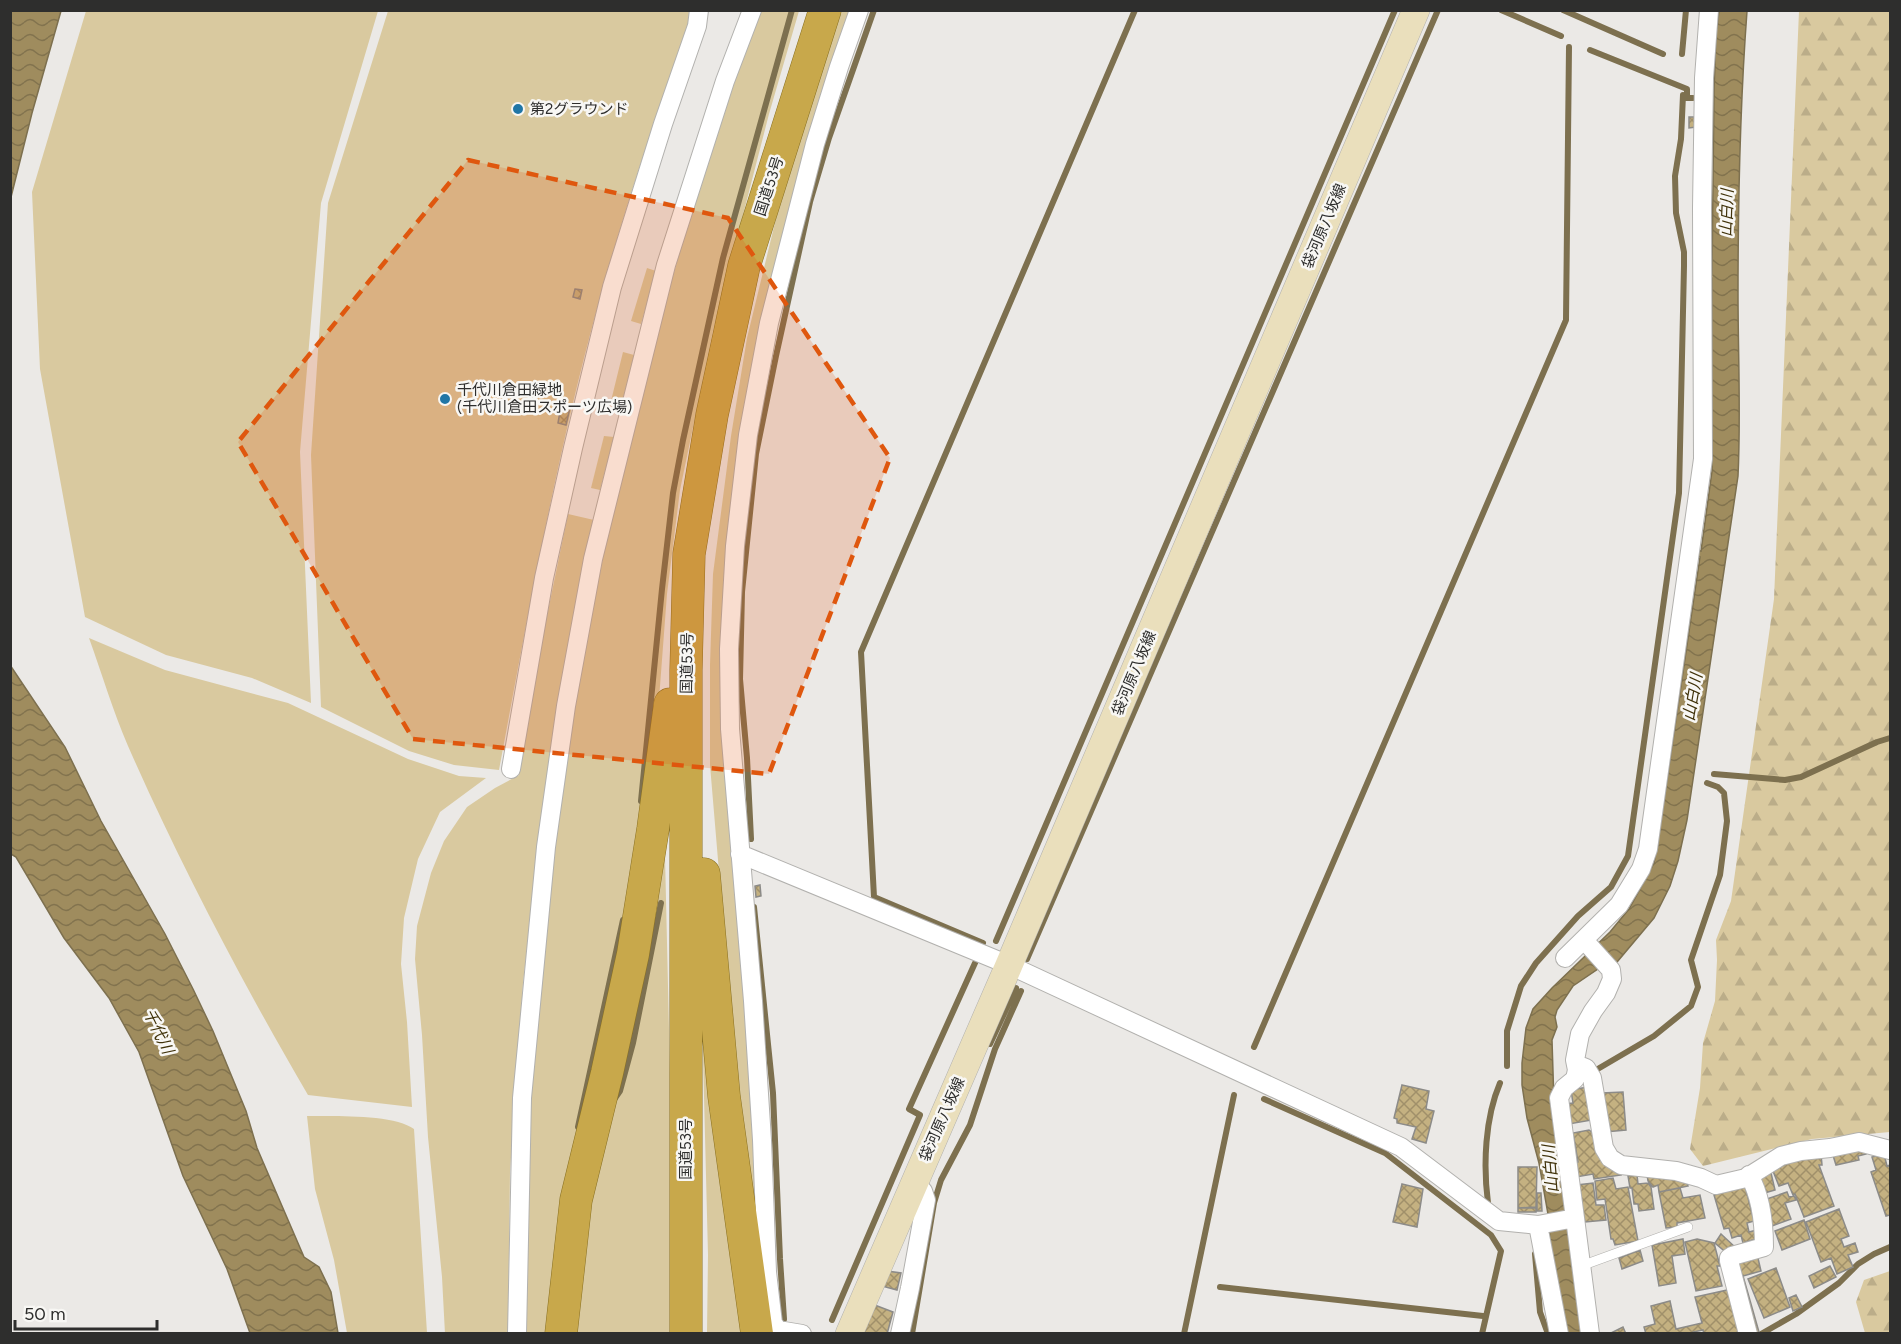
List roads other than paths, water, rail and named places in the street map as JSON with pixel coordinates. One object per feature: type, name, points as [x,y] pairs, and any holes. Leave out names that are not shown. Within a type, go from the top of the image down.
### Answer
[{"type":"highway","name":"国道53号","points":[[686,1334],[686,670],[689,554],[712,415],[744,266],[825,10]]},
{"type":"highway","points":[[561,1334],[576,1200],[607,1073],[642,903],[689,554]]},
{"type":"highway","points":[[686,670],[724,1096],[757,1334]]},
{"type":"main road","name":"袋河原八坂線","points":[[849,1334],[1009,965],[1416,10]]},
{"type":"street","points":[[511,769],[544,578],[607,310],[663,124],[697,26],[699,10]]},
{"type":"street","points":[[517,1334],[522,1098],[546,847],[566,706],[593,559],[666,265],[725,81],[752,10]]},
{"type":"street","points":[[802,1334],[778,1330],[773,1323],[767,1272],[762,1140],[753,1001],[730,729],[729,649],[735,546],[748,435],[769,323],[815,144],[859,10]]},
{"type":"street","points":[[1565,958],[1619,905],[1641,869],[1648,849],[1703,459],[1702,208],[1704,78],[1709,10]]},
{"type":"street","points":[[740,854],[1009,965],[1401,1147],[1499,1221],[1538,1225],[1575,1218]]},
{"type":"street","points":[[1584,940],[1611,970],[1612,979],[1606,993],[1580,1034],[1575,1060],[1577,1070],[1575,1079],[1564,1088],[1559,1098],[1590,1334]]},
{"type":"street","points":[[1576,1064],[1586,1068],[1592,1078],[1604,1148],[1610,1158],[1621,1165],[1676,1171],[1716,1185],[1749,1175],[1781,1156],[1801,1150],[1830,1148],[1859,1142],[1890,1150]]},
{"type":"street","points":[[1748,1334],[1729,1258],[1764,1247],[1760,1208],[1754,1183],[1749,1175]]},
{"type":"street","points":[[900,1334],[926,1200],[923,1191],[914,1182]]},
{"type":"street","points":[[1538,1225],[1559,1334]]},
{"type":"lane","points":[[1581,1266],[1688,1227]]},
{"type":"water","points":[[11,10],[61,11],[11,197]]},
{"type":"water","name":"山白川","points":[[1719,11],[1747,11],[1739,187],[1738,476],[1687,820],[1670,886],[1654,918],[1617,962],[1601,967],[1573,986],[1555,1017],[1557,1027],[1552,1040],[1554,1104],[1584,1333],[1567,1333],[1552,1264],[1548,1214],[1539,1163],[1527,1118],[1522,1085],[1526,1028],[1533,1009],[1610,932],[1629,909],[1654,863],[1700,557],[1696,555],[1696,550],[1701,551],[1712,471],[1712,278],[1708,275],[1712,274],[1716,34],[1713,28],[1717,28]]},
{"type":"water","name":"千代川","points":[[10,665],[65,747],[101,821],[165,934],[193,989],[213,1031],[246,1111],[257,1148],[304,1257],[319,1267],[331,1292],[338,1333],[250,1333],[227,1269],[183,1176],[139,1052],[109,998],[64,938],[16,857],[11,854]]},
{"type":"waterway","points":[[641,801],[673,493],[683,440],[723,258],[792,10]]},
{"type":"waterway","points":[[751,839],[740,679],[742,592],[756,454],[810,202],[829,138],[874,10]]},
{"type":"waterway","points":[[983,943],[874,897],[861,652],[1135,10]]},
{"type":"waterway","points":[[996,941],[1395,10]]},
{"type":"waterway","points":[[1027,959],[1438,10]]},
{"type":"waterway","points":[[1501,10],[1561,36]]},
{"type":"waterway","points":[[1563,10],[1663,54]]},
{"type":"waterway","points":[[1682,54],[1686,10]]},
{"type":"waterway","points":[[1254,1047],[1566,320],[1569,47]]},
{"type":"waterway","points":[[1590,50],[1687,89],[1687,98],[1693,98]]},
{"type":"waterway","points":[[1507,1066],[1507,1031],[1521,986],[1536,963],[1578,916],[1611,887],[1628,856],[1679,493],[1684,252],[1676,213],[1675,176],[1681,139],[1683,95]]},
{"type":"waterway","points":[[1714,774],[1785,780],[1801,777],[1890,738]]},
{"type":"waterway","points":[[1596,1070],[1654,1036],[1691,1006],[1698,987],[1691,960],[1720,875],[1727,821],[1724,793],[1718,787],[1707,783]]},
{"type":"waterway","points":[[613,1101],[620,1091],[633,1043],[661,903]]},
{"type":"waterway","points":[[754,907],[773,1093],[784,1319]]},
{"type":"waterway","points":[[578,1127],[623,920]]},
{"type":"waterway","points":[[832,1320],[920,1115],[909,1109],[975,963]]},
{"type":"waterway","points":[[990,1044],[1016,988]]},
{"type":"waterway","points":[[912,1334],[934,1203],[941,1180],[970,1125],[995,1049],[1021,991]]},
{"type":"waterway","points":[[1488,1203],[1486,1142],[1491,1111],[1500,1083]]},
{"type":"waterway","points":[[1184,1334],[1234,1095]]},
{"type":"waterway","points":[[1264,1099],[1385,1153],[1491,1235],[1501,1251],[1482,1334]]},
{"type":"waterway","points":[[1761,1334],[1796,1314],[1839,1283],[1858,1264],[1890,1247]]},
{"type":"waterway","points":[[1535,1254],[1540,1312],[1548,1334]]},
{"type":"waterway","points":[[1220,1287],[1483,1316]]},
{"type":"place","name":"第2グラウンド","points":[[518,109]]},
{"type":"place","name":"千代川倉田緑地 (千代川倉田スポーツ広場)","points":[[445,399]]}]
